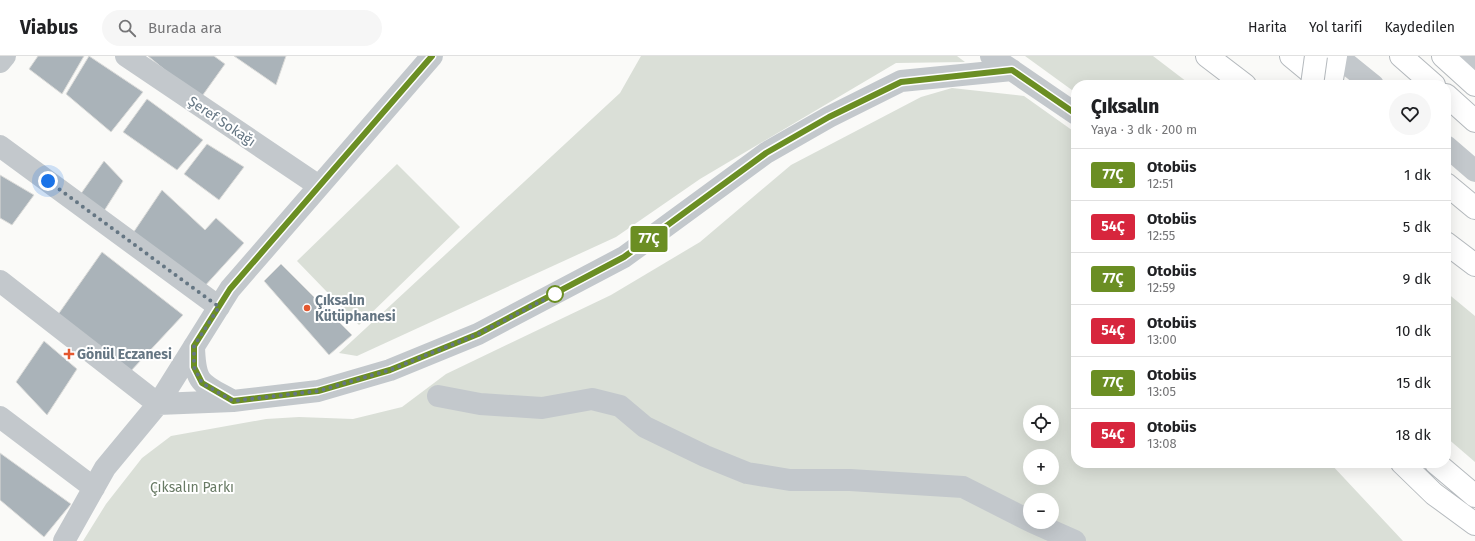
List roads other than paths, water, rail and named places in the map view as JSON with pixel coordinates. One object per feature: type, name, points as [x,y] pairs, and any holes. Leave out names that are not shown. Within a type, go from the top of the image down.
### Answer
[{"type":"main road","points":[[1207,56],[1238,80]]},
{"type":"main road","points":[[1291,56],[1320,80]]},
{"type":"main road","points":[[1313,80],[1316,56]]},
{"type":"main road","points":[[1332,80],[1336,56]]},
{"type":"main road","points":[[1401,56],[1428,80]]},
{"type":"main road","points":[[1443,56],[1475,85]]},
{"type":"main road","points":[[1451,99],[1475,121]]},
{"type":"main road","points":[[1451,188],[1475,208]]},
{"type":"main road","points":[[1451,247],[1475,265]]},
{"type":"main road","points":[[1407,468],[1434,494],[1475,524]]},
{"type":"main road","points":[[1442,468],[1475,496]]},
{"type":"street","points":[[0,62],[4,56]]},
{"type":"street","name":"Şeref Sokağı","points":[[126,56],[319,186]]},
{"type":"street","points":[[958,76],[970,60],[970,56]]},
{"type":"street","points":[[991,56],[1071,111]]},
{"type":"street","points":[[1336,56],[1367,80]]},
{"type":"street","points":[[1469,56],[1475,61]]},
{"type":"street","points":[[64,541],[105,468],[158,404],[230,289],[427,57]]},
{"type":"street","points":[[0,281],[158,404],[233,401],[318,391],[390,370],[478,334],[624,257],[766,153],[829,117],[901,82],[1012,70]]},
{"type":"street","points":[[0,146],[219,307]]},
{"type":"street","points":[[1451,150],[1475,171]]},
{"type":"street","points":[[194,346],[194,367],[202,383],[233,401]]},
{"type":"street","points":[[438,396],[480,404],[542,408],[592,399],[620,406],[644,427],[705,456],[746,473],[790,480],[850,480],[963,488],[1023,520]]},
{"type":"street","points":[[0,418],[94,488]]},
{"type":"street","points":[[1040,529],[1075,541]]},
{"type":"place","name":"Çıksalın Kütüphanesi","points":[[307,308]]},
{"type":"place","name":"Gönül Eczanesi","points":[[69,354]]},
{"type":"park label","name":"Çıksalın Parkı","points":[[192,487]]}]
